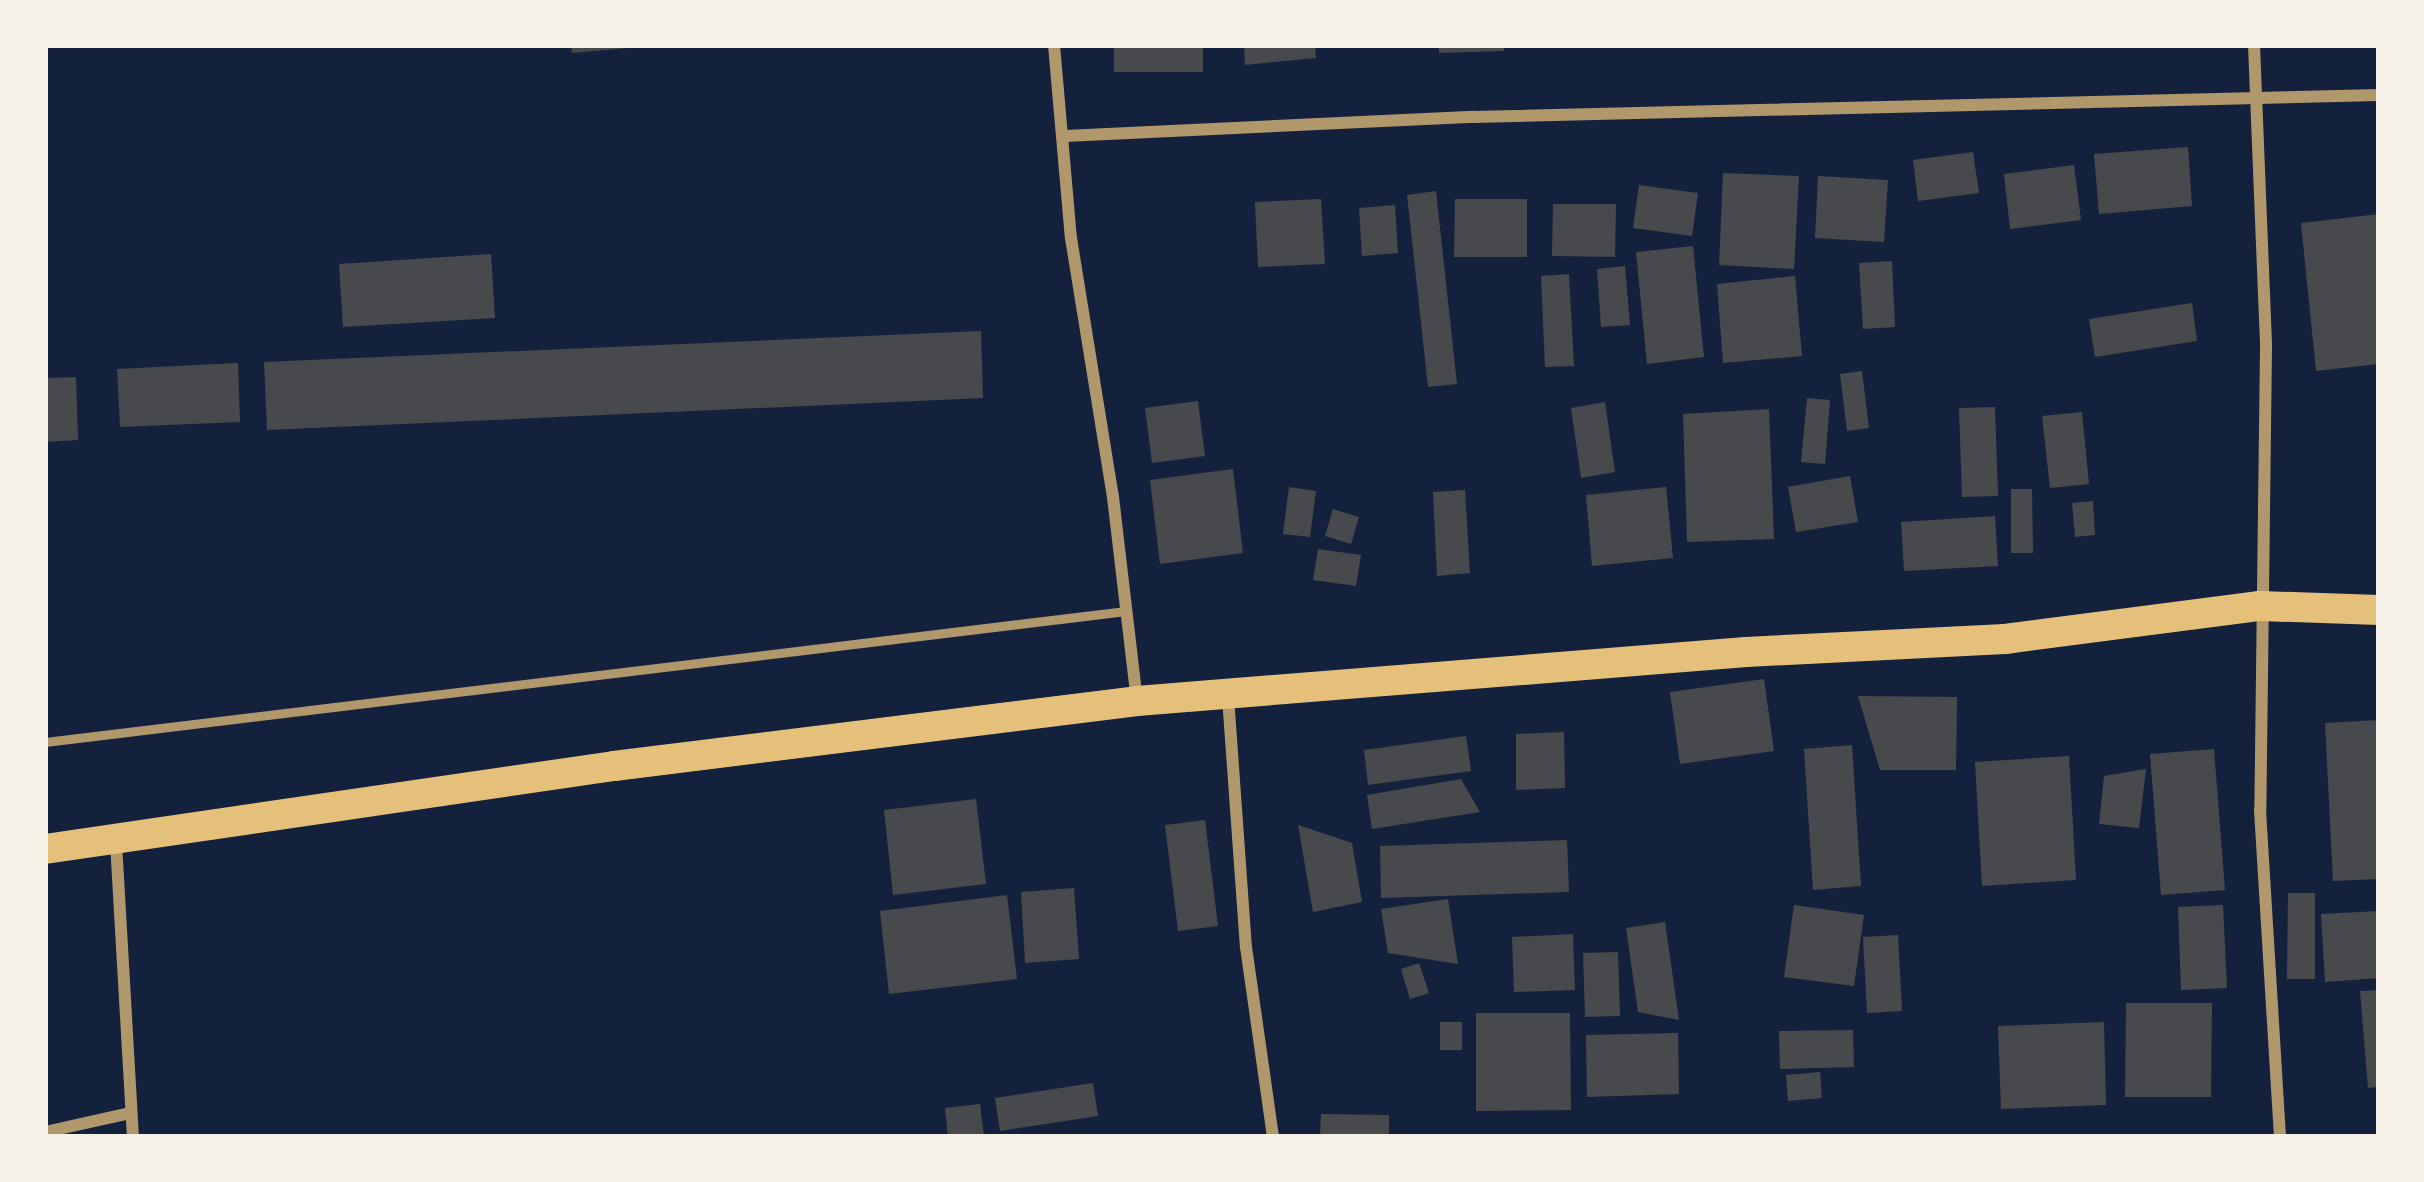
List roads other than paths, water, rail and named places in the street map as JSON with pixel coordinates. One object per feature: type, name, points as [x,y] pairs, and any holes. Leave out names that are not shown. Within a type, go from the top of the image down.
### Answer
[{"type":"main road","points":[[45,849],[614,766],[1137,701],[1746,652],[2006,639],[2260,606],[2379,610]]},
{"type":"street","points":[[1054,45],[1071,238],[1137,701]]},
{"type":"street","points":[[2254,45],[2266,347],[2260,810],[2280,1137]]},
{"type":"street","points":[[1065,136],[1474,117],[2379,95]]},
{"type":"street","points":[[1227,693],[1246,947],[1273,1137]]},
{"type":"street","points":[[116,842],[134,1137]]},
{"type":"street","points":[[45,1132],[131,1114]]},
{"type":"lane","points":[[45,742],[1126,611]]}]
